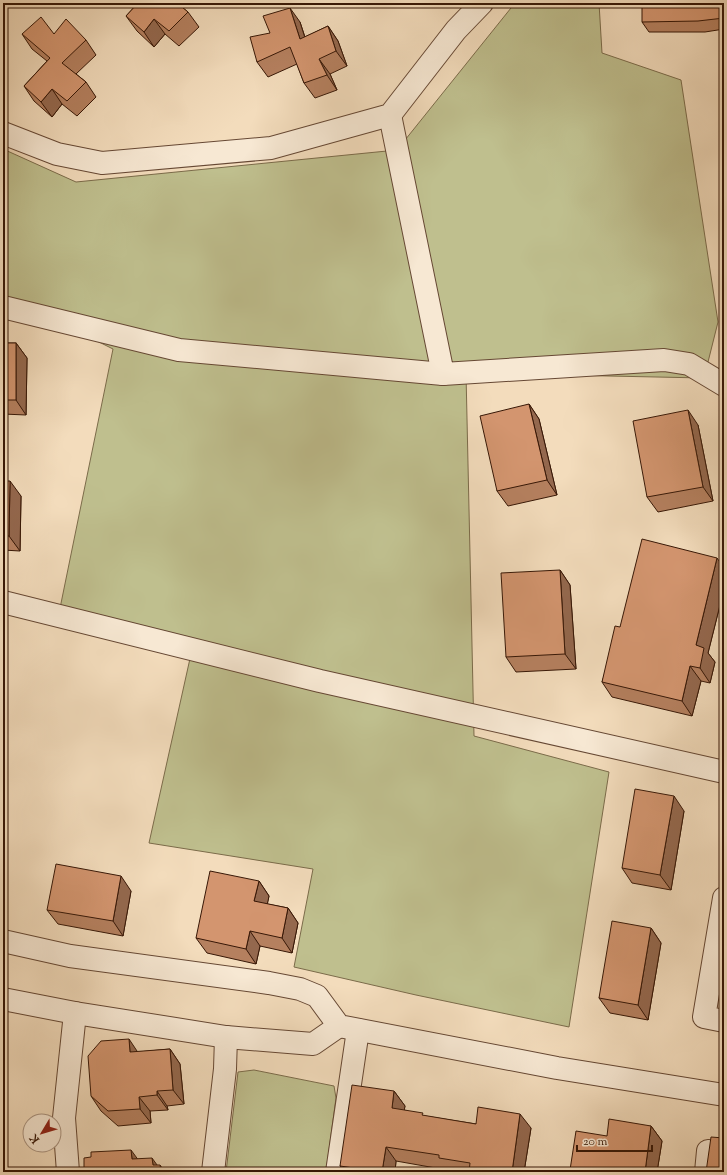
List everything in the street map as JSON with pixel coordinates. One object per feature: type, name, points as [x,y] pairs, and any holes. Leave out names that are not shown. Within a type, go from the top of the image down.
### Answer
[{"type":"street","points":[[3,133],[57,154],[102,163],[271,148],[390,115],[456,30],[482,3]]},
{"type":"street","points":[[390,115],[443,374]]},
{"type":"street","points":[[3,307],[179,350],[443,374],[664,360],[689,364],[724,385]]},
{"type":"street","points":[[3,602],[320,681],[724,772]]},
{"type":"street","points":[[724,898],[704,1017],[724,1021]]},
{"type":"street","points":[[3,941],[70,956],[269,983],[300,989],[317,996],[348,1028],[557,1068],[724,1095]]},
{"type":"street","points":[[3,999],[75,1013],[226,1037],[313,1044],[348,1028]]},
{"type":"street","points":[[68,1172],[64,1118],[75,1013]]},
{"type":"street","points":[[337,1172],[348,1028]]},
{"type":"street","points":[[213,1172],[225,1069],[226,1037]]},
{"type":"street","points":[[706,1172],[708,1151]]},
{"type":"green space","points":[[515,3],[599,3],[602,53],[681,80],[718,322],[704,378],[466,373],[474,736],[609,772],[569,1027],[416,995],[294,967],[313,869],[149,843],[191,654],[58,618],[113,349],[3,294],[3,149],[76,182],[397,150]]},
{"type":"green space","points":[[254,1070],[334,1086],[336,1098],[326,1172],[226,1172],[238,1072]]},
{"type":"building","points":[[138,3],[177,3],[188,12],[169,31],[154,19],[144,32],[126,16]]},
{"type":"building","points":[[642,3],[724,3],[724,18],[698,21],[642,22]]},
{"type":"building","points":[[290,8],[300,39],[328,26],[336,51],[319,59],[327,75],[304,83],[290,47],[257,62],[250,37],[270,33],[263,16]]},
{"type":"building","points":[[41,17],[54,34],[66,19],[86,40],[62,63],[86,82],[67,101],[52,89],[41,102],[24,86],[50,58],[22,34]]},
{"type":"building","points":[[724,91],[724,119],[720,92]]},
{"type":"building","points":[[3,343],[16,343],[16,400],[3,400]]},
{"type":"building","points":[[529,404],[547,480],[497,491],[480,416]]},
{"type":"building","points":[[688,410],[703,487],[647,497],[633,421]]},
{"type":"building","points":[[3,481],[10,481],[9,536],[3,536]]},
{"type":"building","points":[[642,539],[717,558],[696,645],[704,648],[700,668],[690,666],[682,701],[602,682],[615,626],[620,627]]},
{"type":"building","points":[[560,570],[565,654],[506,657],[501,573]]},
{"type":"building","points":[[635,789],[674,796],[660,875],[622,868]]},
{"type":"building","points":[[56,864],[121,876],[113,921],[47,910]]},
{"type":"building","points":[[210,871],[259,881],[254,901],[288,908],[282,938],[250,931],[246,949],[196,938]]},
{"type":"building","points":[[612,921],[651,928],[638,1005],[599,998]]},
{"type":"building","points":[[129,1039],[130,1052],[170,1049],[173,1090],[157,1091],[157,1095],[139,1097],[140,1109],[108,1111],[91,1096],[88,1056],[101,1041]]},
{"type":"building","points":[[352,1085],[394,1091],[392,1108],[423,1113],[422,1115],[476,1124],[478,1107],[520,1114],[512,1172],[469,1172],[470,1163],[439,1158],[439,1155],[386,1147],[382,1172],[340,1166]]},
{"type":"building","points":[[609,1119],[651,1126],[645,1172],[584,1172],[570,1170],[576,1131],[607,1136]]},
{"type":"building","points":[[711,1137],[724,1138],[724,1172],[706,1172]]},
{"type":"building","points":[[131,1150],[132,1159],[152,1158],[153,1165],[160,1165],[161,1172],[84,1172],[84,1158],[91,1157],[91,1152]]}]
